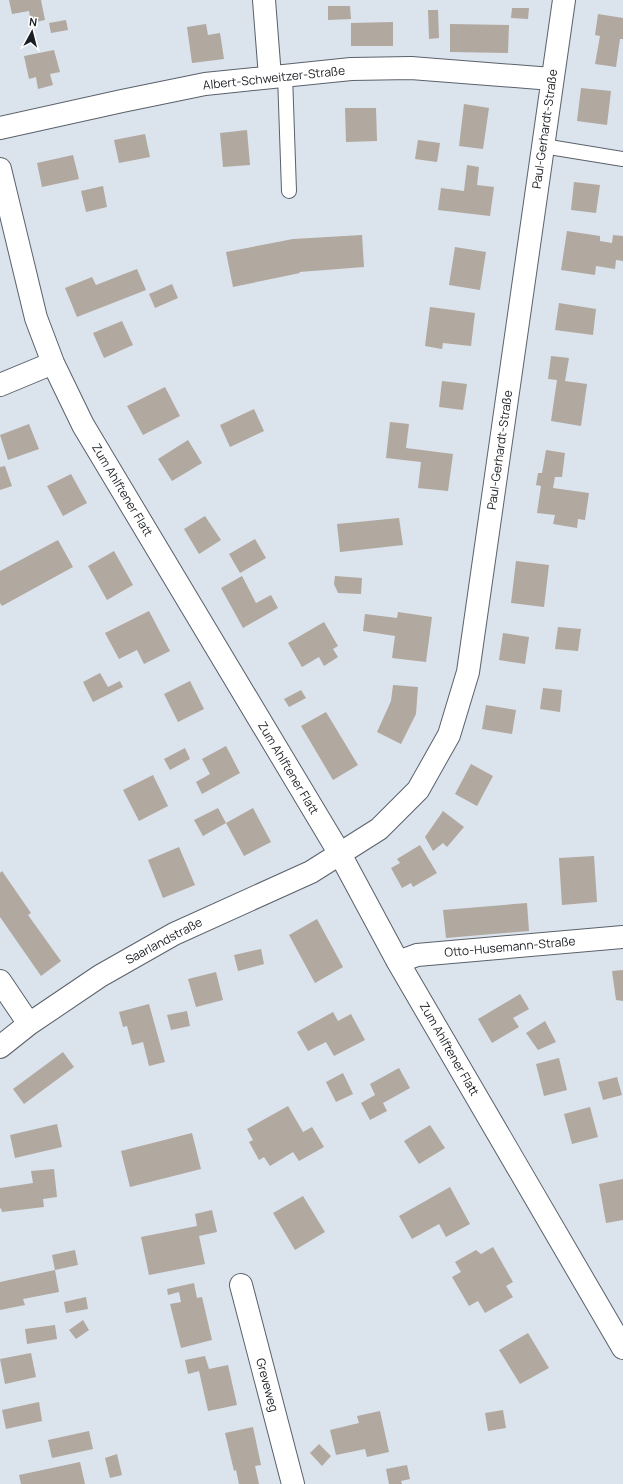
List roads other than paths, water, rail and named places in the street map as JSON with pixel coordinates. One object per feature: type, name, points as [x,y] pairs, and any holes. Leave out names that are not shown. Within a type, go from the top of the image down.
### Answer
[{"type":"street","points":[[264,0],[277,76]]},
{"type":"street","name":"Paul-Gerhardt-Straße","points":[[340,854],[379,829],[418,790],[449,735],[468,672],[564,0]]},
{"type":"street","name":"Albert-Schweitzer-Straße","points":[[0,128],[205,84],[277,76],[351,70],[411,68],[552,79]]},
{"type":"street","name":"Zum Ahlftener Flatt","points":[[0,169],[36,318],[53,363],[83,425],[340,854],[398,962],[623,1348]]},
{"type":"street","points":[[0,385],[53,363]]},
{"type":"street","name":"Saarlandstraße","points":[[0,1047],[29,1024],[100,976],[174,934],[311,872],[340,854]]},
{"type":"street","name":"Otto-Husemann-Straße","points":[[398,962],[417,955],[623,937]]},
{"type":"street","points":[[0,982],[29,1024]]},
{"type":"street","name":"Greveweg","points":[[241,1285],[293,1484]]},
{"type":"lane","points":[[277,76],[289,191]]},
{"type":"lane","points":[[543,146],[623,159]]}]
